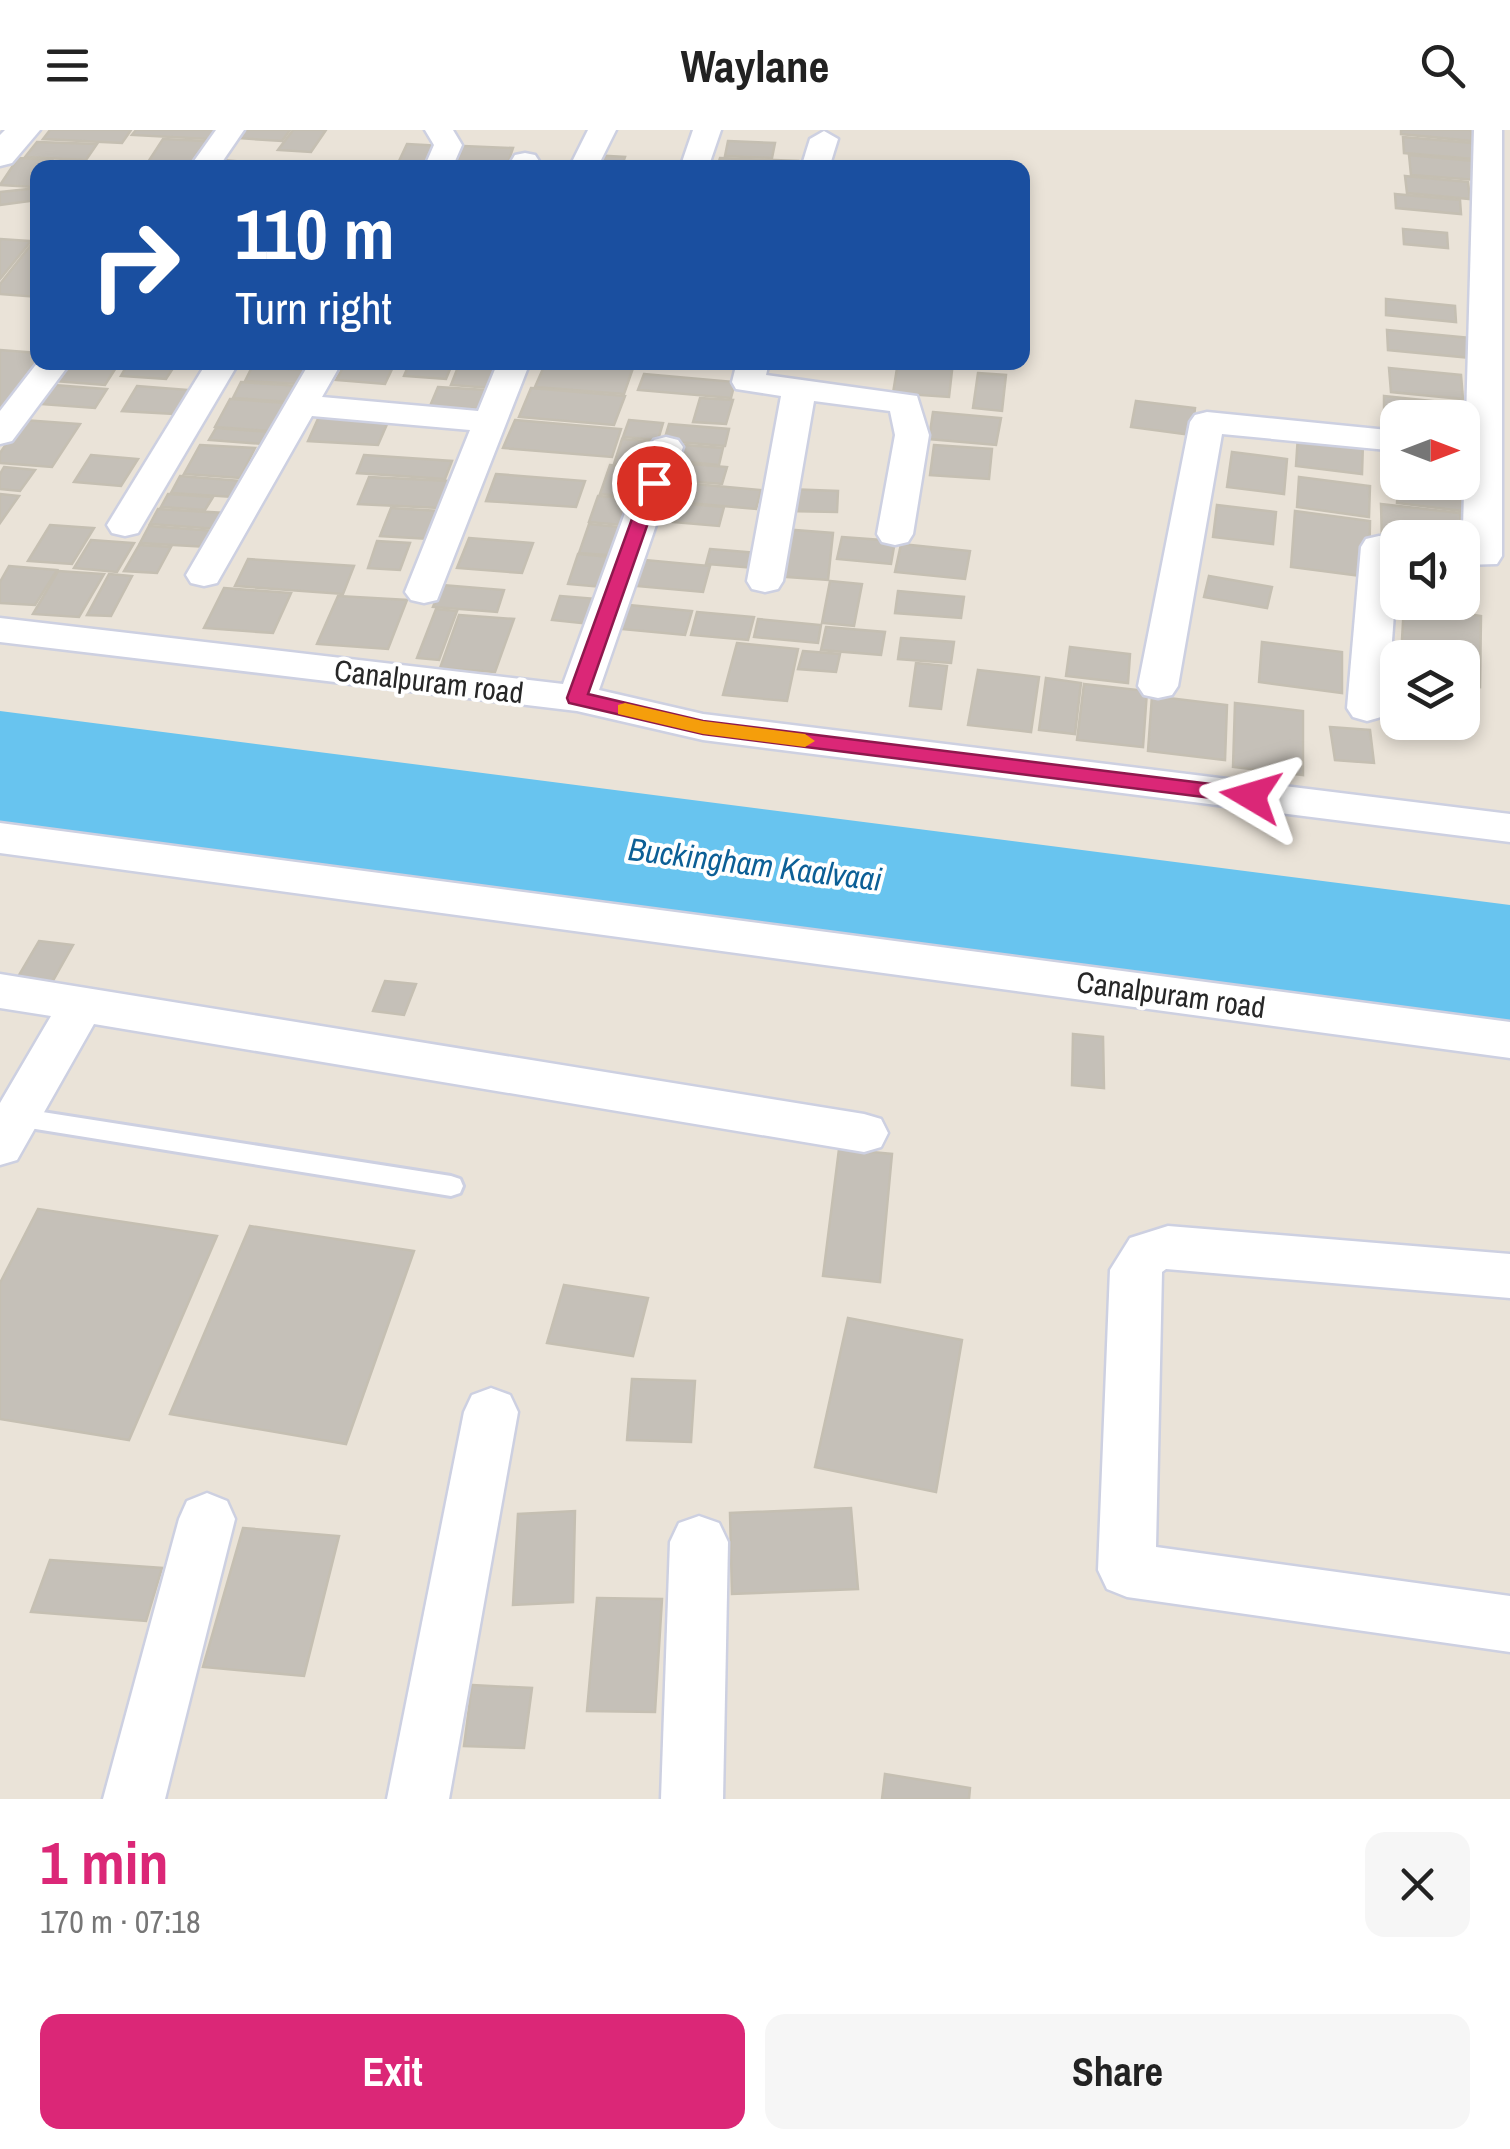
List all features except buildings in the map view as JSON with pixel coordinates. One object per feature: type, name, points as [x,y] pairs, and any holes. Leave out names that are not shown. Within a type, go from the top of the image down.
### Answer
[{"type":"street","points":[[209,160],[230,130]]},
{"type":"street","points":[[438,130],[448,145],[441,160]]},
{"type":"street","points":[[586,160],[602,130]]},
{"type":"street","points":[[697,160],[706,130]]},
{"type":"street","points":[[1480,422],[1497,359],[1488,130]]},
{"type":"street","points":[[817,160],[824,139]]},
{"type":"street","points":[[0,434],[49,370]]},
{"type":"street","points":[[125,525],[217,370]]},
{"type":"street","points":[[204,575],[321,370]]},
{"type":"street","points":[[424,592],[511,370]]},
{"type":"street","points":[[752,370],[748,382],[905,402],[912,435],[895,534]]},
{"type":"street","points":[[765,581],[799,390]]},
{"type":"street","points":[[298,405],[490,422]]},
{"type":"street","points":[[1158,686],[1207,422],[1380,438]]},
{"type":"street","points":[[576,698],[666,447]]},
{"type":"street","points":[[1478,500],[1484,556],[1480,556]]},
{"type":"street","points":[[1367,708],[1380,548]]},
{"type":"street","name":"Canalpuram road","points":[[0,630],[576,698],[703,727],[1510,828]]},
{"type":"street","name":"Canalpuram road","points":[[0,838],[1510,1040]]},
{"type":"street","points":[[0,992],[864,1133]]},
{"type":"street","points":[[8,1132],[82,1004]]},
{"type":"street","points":[[1510,1276],[1168,1248],[1152,1250],[1142,1257],[1136,1270],[1128,1570],[1510,1624]]},
{"type":"street","points":[[418,1799],[492,1412]]},
{"type":"street","points":[[134,1799],[207,1519]]},
{"type":"street","points":[[692,1799],[699,1542]]},
{"type":"lane","points":[[8,1132],[451,1186]]},
{"type":"water","name":"Buckingham Kaalvaai","points":[[0,711],[1510,905],[1510,1037],[0,835]]},
{"type":"slow traffic","points":[[625,709],[703,727],[805,741]]},
{"type":"route","points":[[654,483],[576,698],[703,727],[1251,796]]}]
